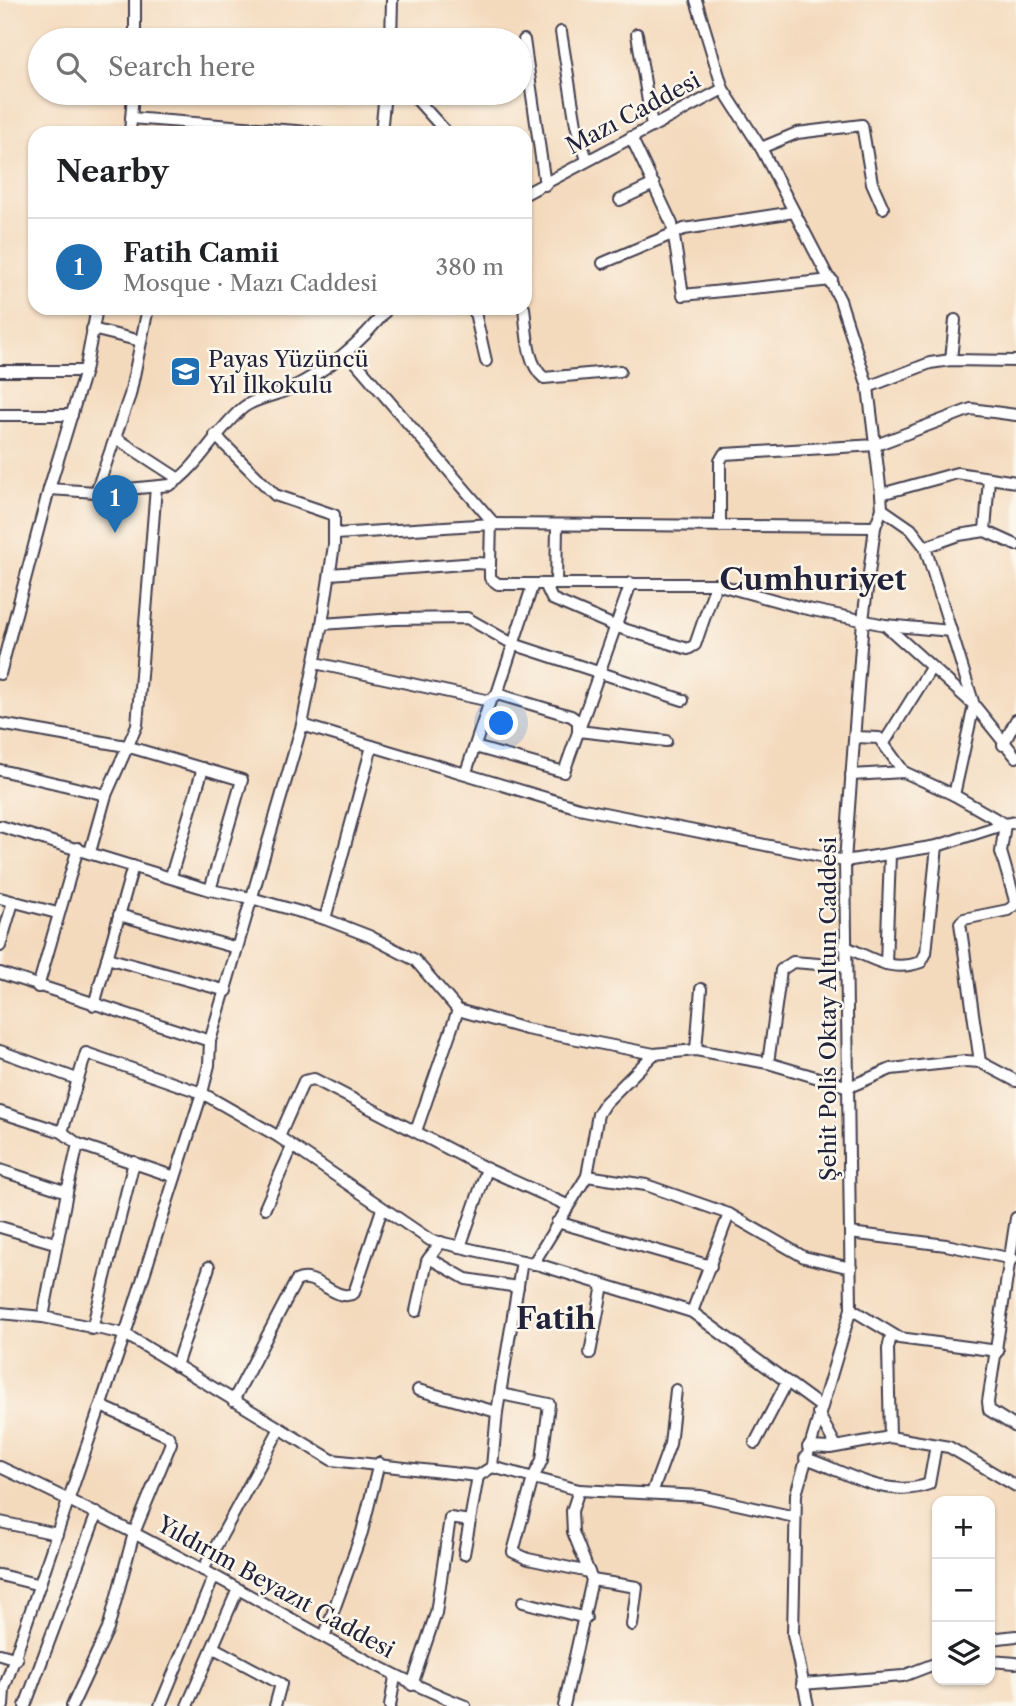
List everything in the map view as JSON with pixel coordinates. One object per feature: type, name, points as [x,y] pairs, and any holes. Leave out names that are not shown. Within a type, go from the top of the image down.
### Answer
[{"type":"street","points":[[135,0],[135,28]]},
{"type":"street","points":[[391,28],[392,0]]},
{"type":"street","name":"Şehit Polis Oktay Altun Caddesi","points":[[696,0],[723,89],[761,148],[832,280],[868,387],[882,509],[876,527],[863,620],[845,861],[844,966],[849,1087],[851,1310],[843,1343],[806,1452],[796,1494],[793,1634],[808,1706]]},
{"type":"street","points":[[561,32],[576,125],[587,160]]},
{"type":"street","points":[[637,34],[652,126]]},
{"type":"street","name":"Mazı Caddesi","points":[[532,191],[723,89]]},
{"type":"street","points":[[532,95],[545,185]]},
{"type":"street","points":[[130,126],[132,105]]},
{"type":"street","points":[[382,126],[384,105]]},
{"type":"street","points":[[422,105],[441,126]]},
{"type":"street","points":[[131,118],[216,126]]},
{"type":"street","points":[[761,148],[797,133],[862,125],[872,183],[883,208]]},
{"type":"street","points":[[631,137],[674,232],[683,295],[832,280]]},
{"type":"street","points":[[620,200],[654,184]]},
{"type":"street","points":[[603,263],[674,232],[794,212]]},
{"type":"street","points":[[0,674],[49,489],[85,371],[95,315]]},
{"type":"street","points":[[96,492],[130,395],[147,315]]},
{"type":"street","points":[[49,489],[96,492],[156,487],[180,480],[215,435],[247,405],[285,391],[319,374],[365,337],[382,315]]},
{"type":"street","points":[[476,315],[486,361]]},
{"type":"street","points":[[525,315],[531,355],[537,372],[544,378],[620,371]]},
{"type":"street","points":[[951,360],[955,320]]},
{"type":"street","points":[[92,329],[141,341]]},
{"type":"street","points":[[347,352],[492,524],[492,582],[716,584],[885,625],[951,631]]},
{"type":"street","points":[[868,387],[930,363],[951,360],[1016,361]]},
{"type":"street","points":[[0,371],[85,371]]},
{"type":"street","points":[[720,526],[720,461],[724,454],[876,445],[960,411],[980,409],[1016,415]]},
{"type":"street","points":[[0,415],[72,415]]},
{"type":"street","points":[[3,1706],[4,1689],[17,1659],[125,1334],[202,1093],[209,1065],[210,1041],[227,991],[251,898],[302,725],[322,624],[335,534],[334,515],[329,511],[275,495],[215,435]]},
{"type":"street","points":[[116,438],[180,480]]},
{"type":"street","points":[[881,494],[957,473],[1016,482]]},
{"type":"street","points":[[985,531],[989,478]]},
{"type":"street","points":[[90,852],[106,795],[126,746],[134,737],[137,725],[156,487]]},
{"type":"street","points":[[882,509],[911,529],[925,547],[974,705],[954,795]]},
{"type":"street","points":[[335,534],[492,524],[557,527],[876,527]]},
{"type":"street","points":[[557,527],[552,599],[617,627],[691,648],[695,645],[716,584]]},
{"type":"street","points":[[925,547],[959,535],[985,531],[1016,545]]},
{"type":"street","points":[[330,574],[490,564]]},
{"type":"street","points":[[475,747],[561,772],[600,673],[631,583]]},
{"type":"street","points":[[466,772],[533,584]]},
{"type":"street","points":[[322,624],[467,618],[513,643],[683,700]]},
{"type":"street","points":[[885,625],[974,705],[1003,745],[1016,757]]},
{"type":"street","points":[[314,663],[572,716],[578,721],[578,731]]},
{"type":"street","points":[[884,743],[930,668]]},
{"type":"street","points":[[1003,745],[1016,720]]},
{"type":"street","points":[[0,724],[126,746],[243,780],[210,890]]},
{"type":"street","points":[[302,725],[579,808],[845,861],[937,846],[1010,823]]},
{"type":"street","points":[[578,731],[666,741]]},
{"type":"street","points":[[855,737],[879,738],[904,772]]},
{"type":"street","points":[[325,919],[372,746]]},
{"type":"street","points":[[171,876],[203,768]]},
{"type":"street","points":[[0,770],[106,795]]},
{"type":"street","points":[[851,775],[904,772],[1010,823]]},
{"type":"street","points":[[980,1062],[960,923],[964,919],[1008,910],[1016,904],[1001,852],[1010,823]]},
{"type":"street","points":[[0,826],[210,890],[251,898],[325,919],[369,936],[415,960],[458,1010],[526,1029],[654,1054],[696,1050],[768,1063],[849,1087],[891,1069],[980,1062],[1016,1081]]},
{"type":"street","points":[[844,946],[903,969],[921,962],[926,953],[937,846]]},
{"type":"street","points":[[38,987],[57,913],[78,848]]},
{"type":"street","points":[[886,964],[890,855]]},
{"type":"street","points":[[94,1005],[133,866]]},
{"type":"street","points":[[0,898],[57,913]]},
{"type":"street","points":[[0,946],[13,902]]},
{"type":"street","points":[[119,915],[237,948]]},
{"type":"street","points":[[107,958],[227,991]]},
{"type":"street","points":[[768,1063],[781,970],[793,962],[844,966]]},
{"type":"street","points":[[0,973],[210,1041]]},
{"type":"street","points":[[696,1050],[701,989]]},
{"type":"street","points":[[416,1131],[458,1010]]},
{"type":"street","points":[[0,1051],[77,1079]]},
{"type":"street","points":[[62,1132],[84,1056],[89,1053],[202,1093],[279,1137],[430,1240],[527,1263],[692,1312],[787,1382],[819,1410],[835,1446]]},
{"type":"street","points":[[492,1467],[497,1412],[518,1287],[527,1263],[587,1175],[598,1114],[605,1103],[654,1054]]},
{"type":"street","points":[[279,1137],[304,1081],[308,1078],[488,1169],[567,1205]]},
{"type":"street","points":[[0,1112],[62,1132],[78,1144],[175,1177]]},
{"type":"street","points":[[43,1317],[55,1243],[78,1144]]},
{"type":"street","points":[[265,1208],[292,1147]]},
{"type":"street","points":[[92,1329],[134,1162]]},
{"type":"street","points":[[460,1247],[488,1169]]},
{"type":"street","points":[[0,1170],[67,1192]]},
{"type":"street","points":[[587,1175],[646,1185],[729,1214],[804,1256],[851,1268]]},
{"type":"street","points":[[233,1401],[296,1281],[310,1280],[349,1296],[354,1293],[382,1209]]},
{"type":"street","points":[[692,1312],[729,1214]]},
{"type":"street","points":[[1016,1218],[989,1410],[1016,1427]]},
{"type":"street","points":[[557,1222],[711,1266]]},
{"type":"street","points":[[0,1227],[55,1243]]},
{"type":"street","points":[[850,1233],[946,1245],[1012,1259]]},
{"type":"street","points":[[416,1311],[429,1258],[441,1242]]},
{"type":"street","points":[[429,1258],[466,1279],[518,1287]]},
{"type":"street","points":[[176,1366],[209,1267]]},
{"type":"street","points":[[590,1353],[603,1285]]},
{"type":"street","points":[[851,1310],[891,1336],[920,1343],[998,1351]]},
{"type":"street","points":[[0,1313],[43,1317],[125,1334],[332,1461],[379,1463],[478,1476],[492,1467],[579,1490],[717,1498],[795,1517]]},
{"type":"street","points":[[890,1437],[888,1349],[891,1336]]},
{"type":"street","points":[[755,1443],[787,1382]]},
{"type":"street","points":[[418,1390],[497,1412]]},
{"type":"street","points":[[652,1493],[670,1444],[676,1391]]},
{"type":"street","points":[[501,1394],[549,1404],[542,1460],[533,1478],[513,1552],[528,1559],[637,1587],[632,1625]]},
{"type":"street","points":[[72,1706],[108,1629],[134,1533],[171,1443],[168,1436],[101,1406]]},
{"type":"street","points":[[203,1570],[279,1430]]},
{"type":"street","points":[[806,1452],[890,1437],[936,1445],[968,1456],[1016,1486]]},
{"type":"street","points":[[806,1452],[864,1482],[913,1489],[929,1484],[936,1445]]},
{"type":"street","points":[[324,1637],[362,1532],[379,1463]]},
{"type":"street","name":"Yıldırım Beyazıt Caddesi","points":[[0,1467],[97,1513],[412,1685],[465,1706]]},
{"type":"street","points":[[464,1554],[478,1476]]},
{"type":"street","points":[[564,1706],[586,1618],[590,1576],[573,1532],[572,1511],[579,1490]]},
{"type":"street","points":[[25,1706],[97,1513]]},
{"type":"street","points":[[412,1685],[436,1614],[450,1517],[470,1521]]},
{"type":"street","points":[[0,1522],[57,1534]]},
{"type":"street","points":[[0,1575],[40,1585]]},
{"type":"street","points":[[160,1706],[214,1576]]},
{"type":"street","points":[[187,1706],[237,1589]]},
{"type":"street","points":[[523,1602],[586,1618]]},
{"type":"street","points":[[995,1638],[1016,1636]]},
{"type":"street","points":[[214,1648],[281,1684],[275,1706]]},
{"type":"street","points":[[0,1654],[17,1659]]},
{"type":"street","points":[[995,1662],[1016,1664]]},
{"type":"street","points":[[802,1684],[903,1676],[932,1665]]},
{"type":"street","points":[[390,1706],[395,1676]]},
{"type":"place","name":"Payas Yüzüncü Yıl İlkokulu","points":[[185,372]]},
{"type":"place","name":"Fatih Camii","points":[[115,533]]},
{"type":"district","name":"Cumhuriyet","points":[[813,580]]},
{"type":"district","name":"Fatih","points":[[556,1319]]}]
